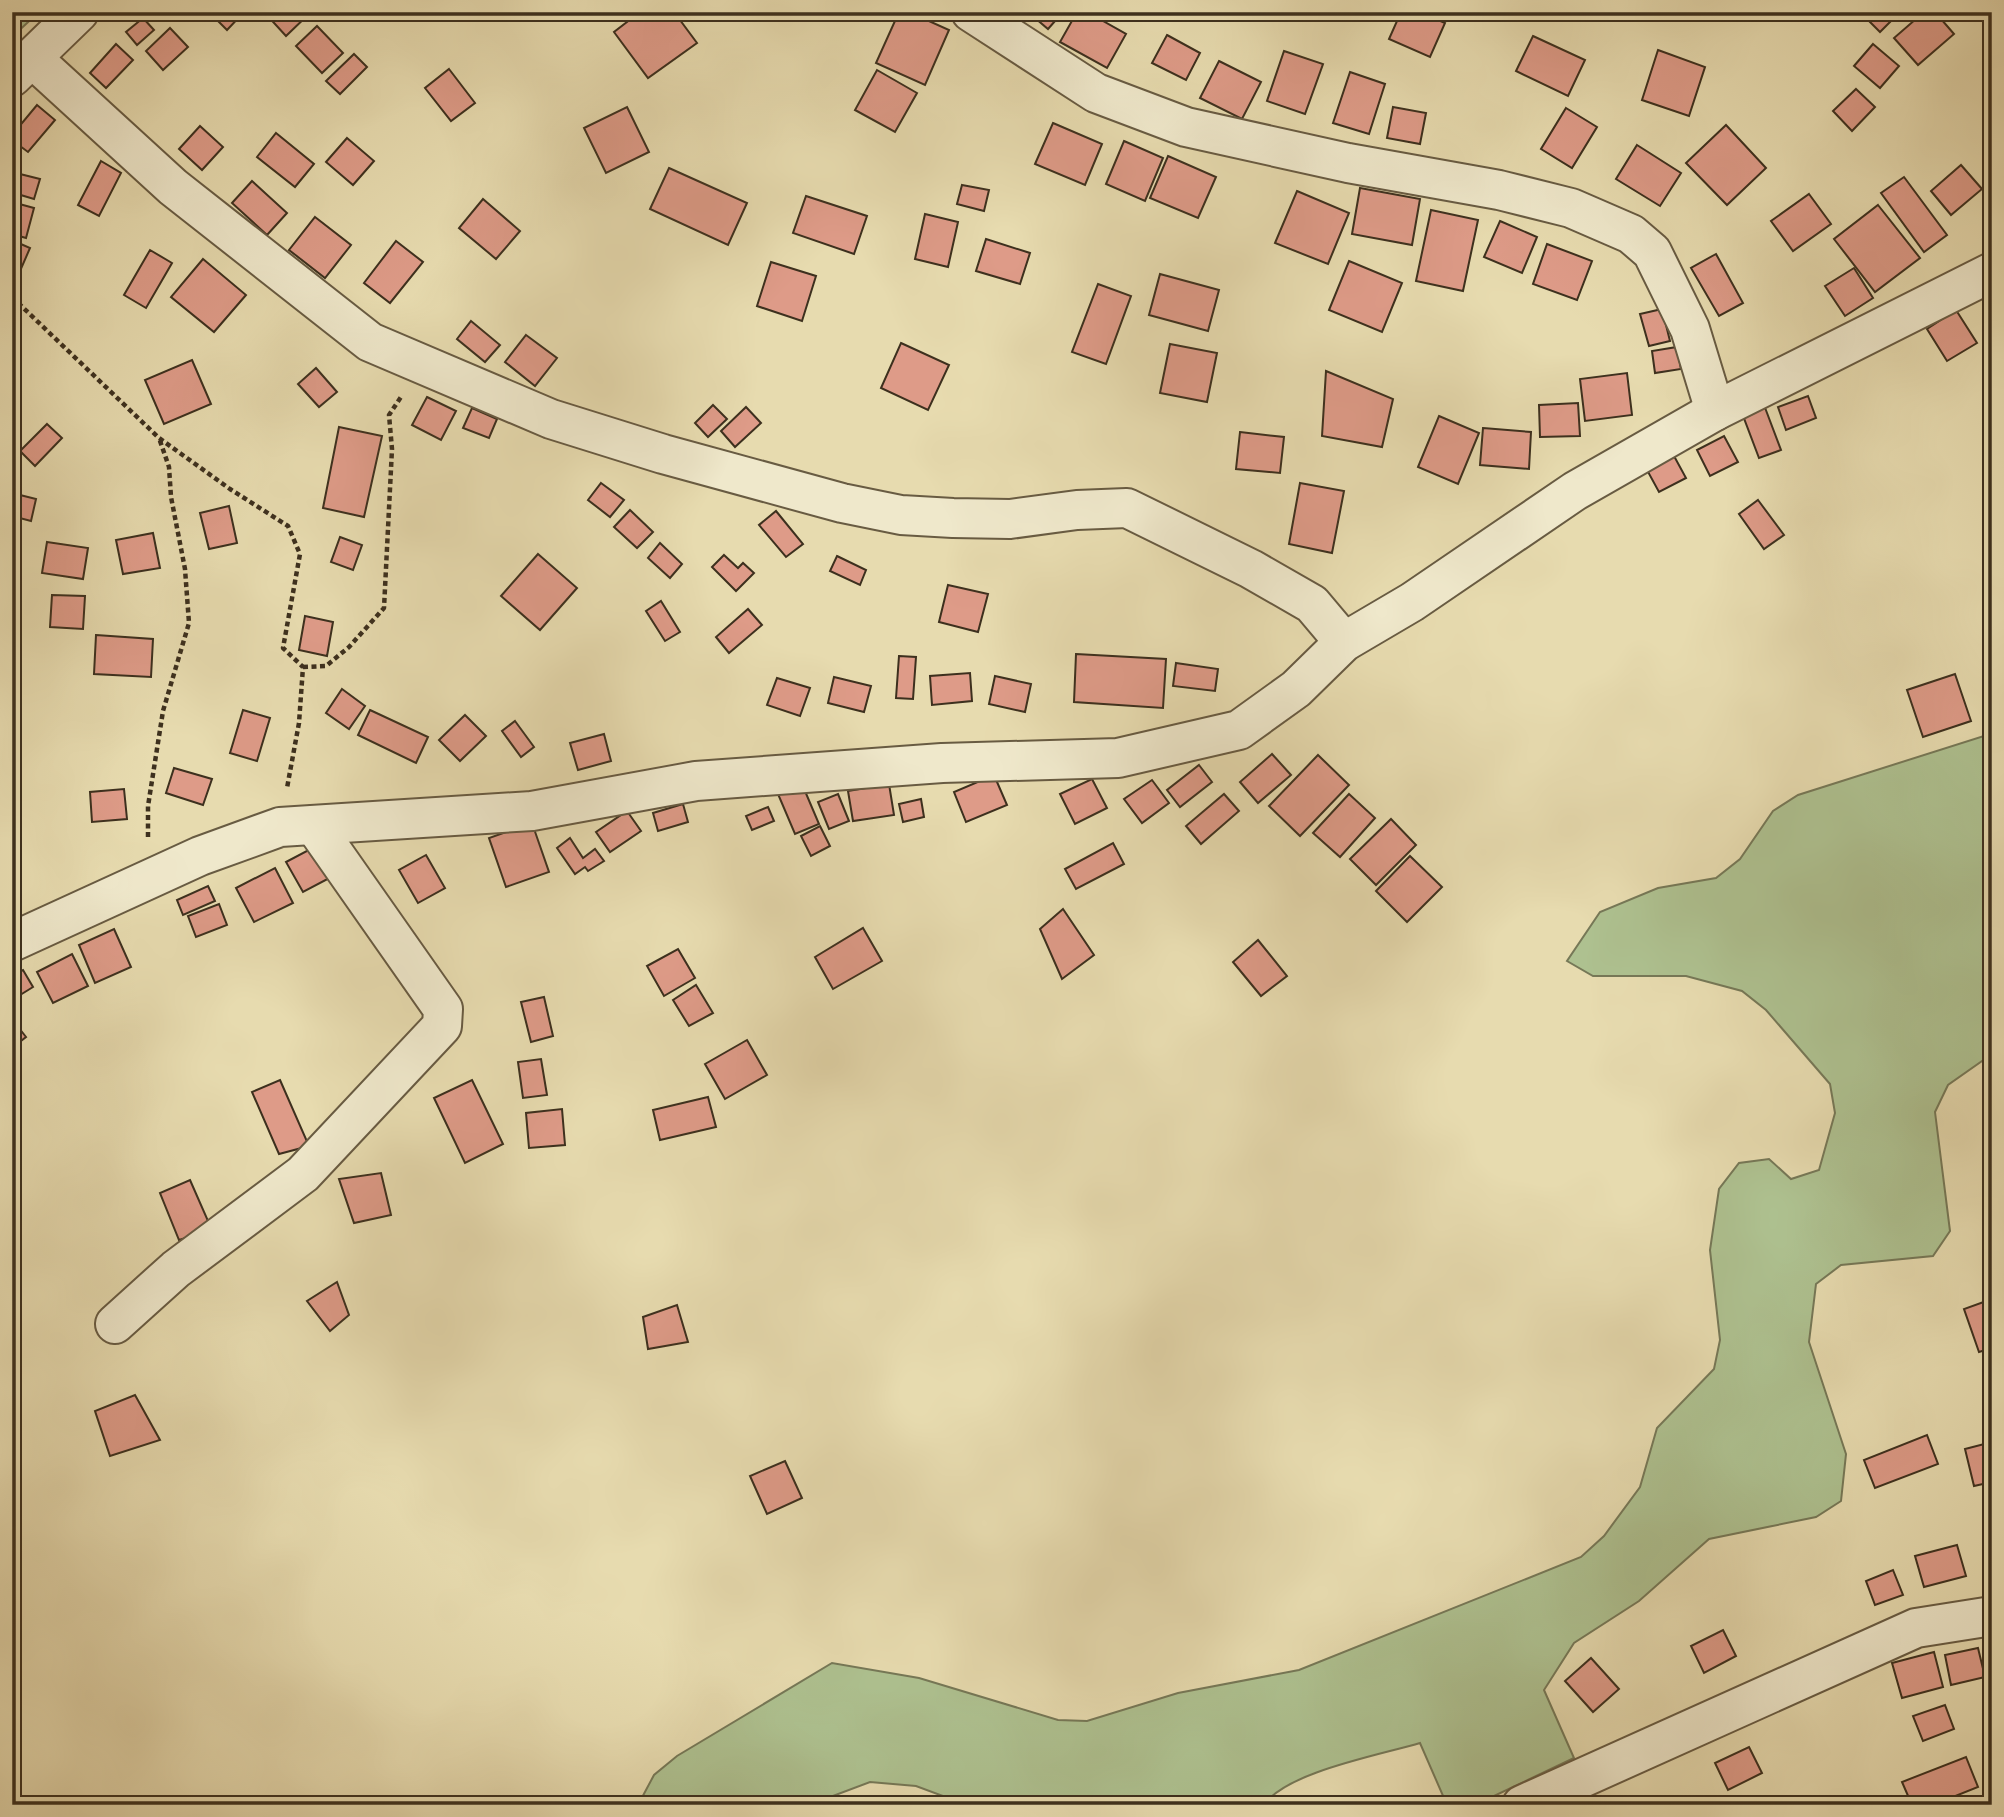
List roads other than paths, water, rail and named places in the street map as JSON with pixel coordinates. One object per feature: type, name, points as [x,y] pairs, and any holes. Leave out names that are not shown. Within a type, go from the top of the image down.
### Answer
[{"type":"street","points":[[79,12],[22,68],[225,231],[370,342],[551,419],[663,454],[842,503],[901,515],[953,519],[1010,519],[1077,510],[1127,508],[1251,569],[1311,604],[1344,642]]},
{"type":"street","points":[[971,12],[1096,93],[1186,127],[1349,163],[1511,193],[1571,208],[1631,234],[1652,252],[1690,329],[1715,411]]},
{"type":"street","points":[[12,942],[200,856],[297,826],[532,811],[696,781],[942,763],[1118,758],[1239,730],[1296,689],[1344,642],[1412,603],[1574,491],[1715,411],[1992,272]]},
{"type":"street","points":[[115,1324],[176,1269],[303,1174],[442,1026],[443,1009],[297,826]]},
{"type":"street","points":[[1522,1805],[1916,1628],[1992,1616]]}]
